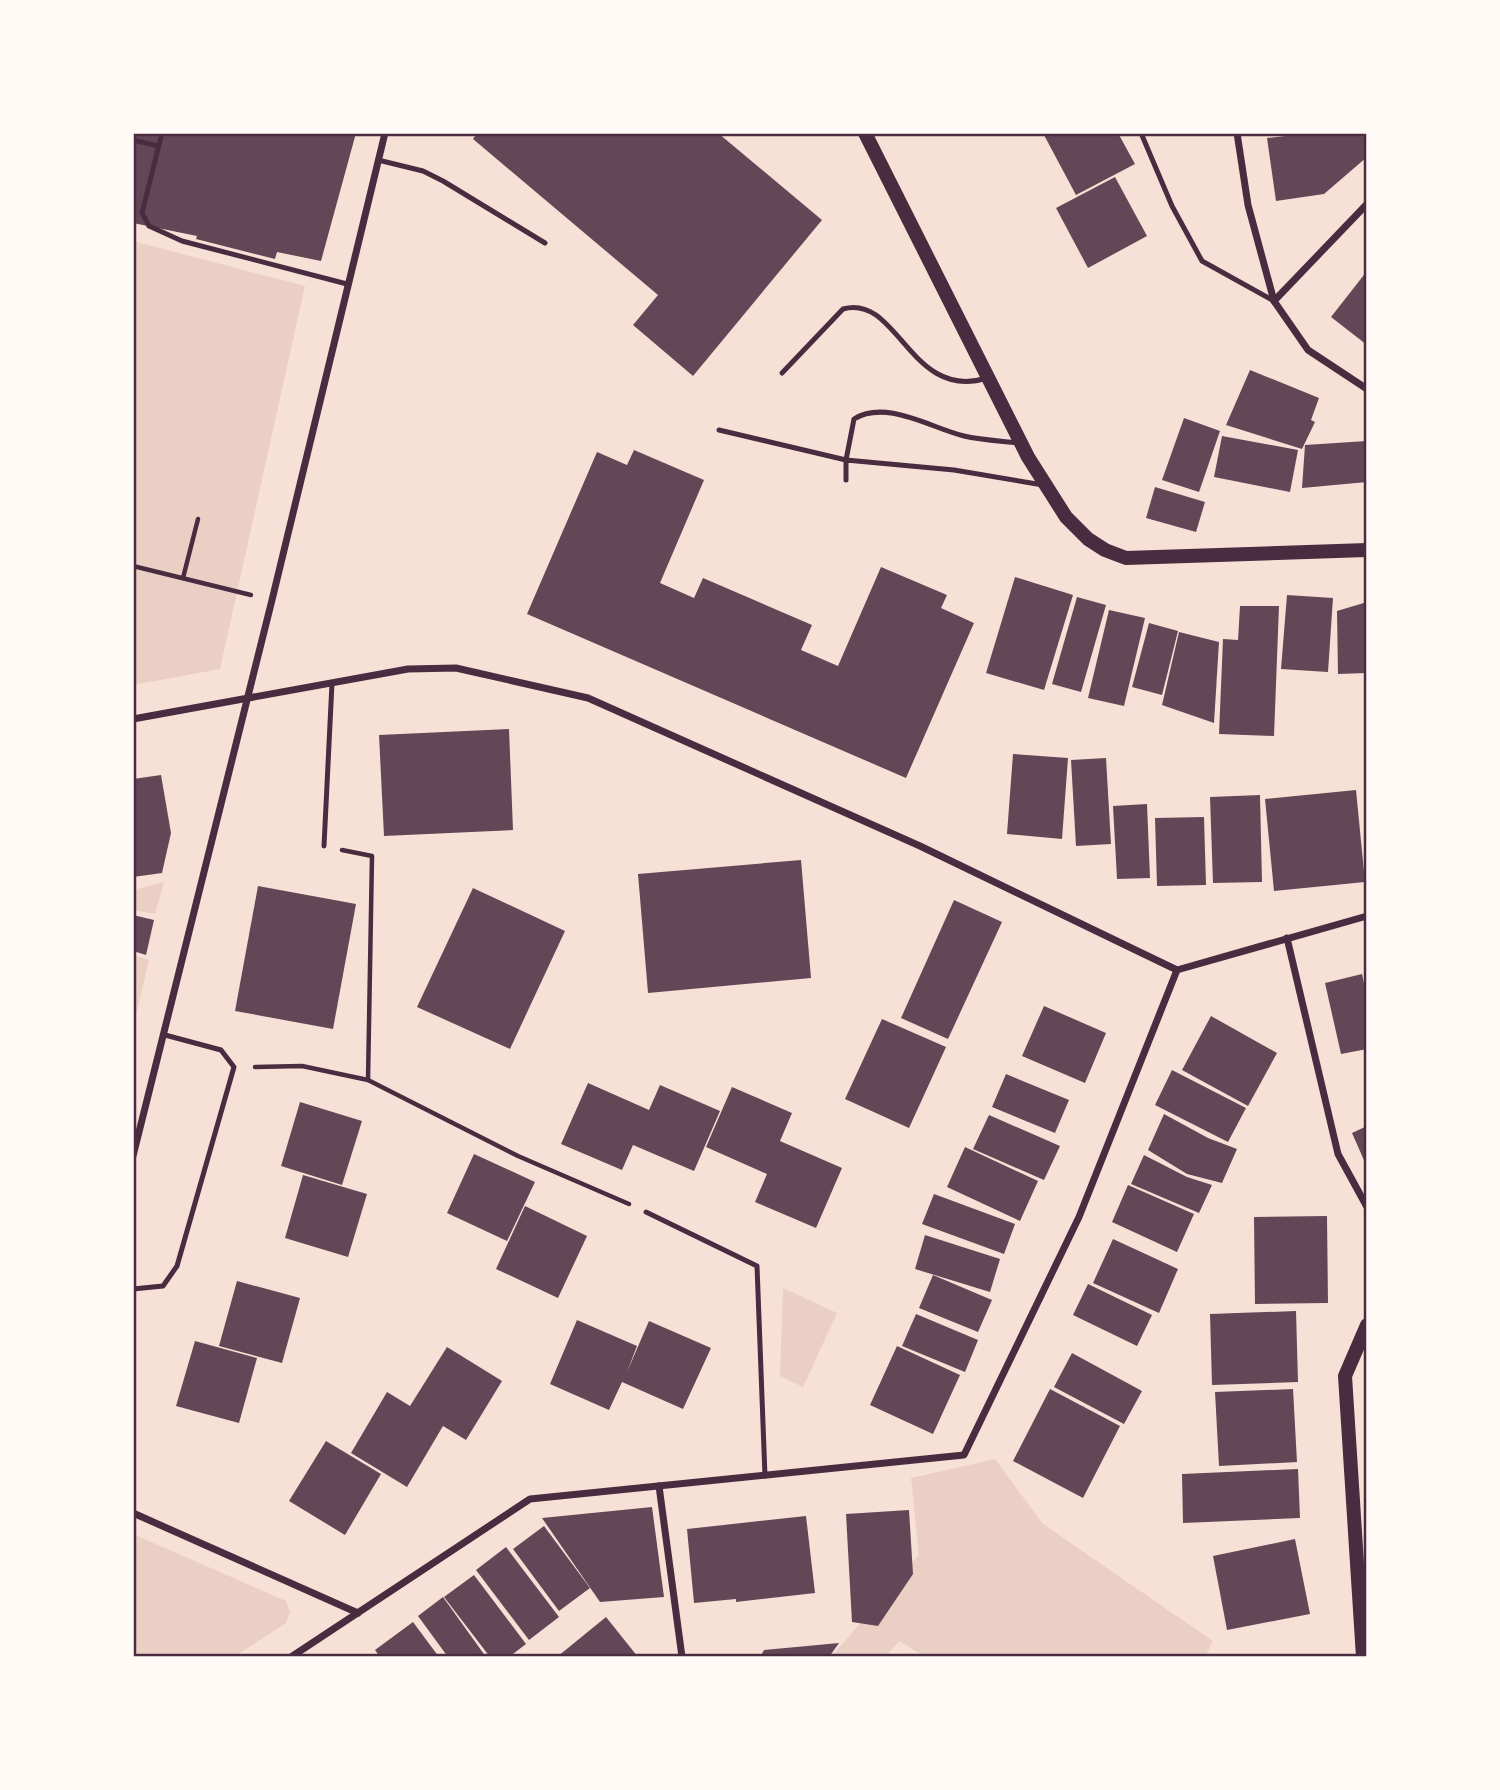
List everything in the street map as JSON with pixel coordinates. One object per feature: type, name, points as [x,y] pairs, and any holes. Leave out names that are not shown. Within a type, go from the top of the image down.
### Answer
[{"type":"main road","points":[[865,133],[1022,443],[1066,517],[1088,539],[1105,550],[1126,558],[1367,550]]},
{"type":"main road","points":[[1363,1657],[1345,1376],[1367,1325]]},
{"type":"street","points":[[133,1156],[248,700],[385,133]]},
{"type":"street","points":[[1237,133],[1248,205],[1274,301],[1308,350],[1367,389]]},
{"type":"street","points":[[1274,301],[1367,204]]},
{"type":"street","points":[[133,719],[408,669],[456,668],[588,698],[920,846],[1177,970],[1367,916]]},
{"type":"street","points":[[1287,937],[1338,1154],[1367,1207]]},
{"type":"street","points":[[291,1657],[530,1499],[964,1455],[1079,1217],[1177,970]]},
{"type":"street","points":[[659,1486],[682,1657]]},
{"type":"street","points":[[133,1513],[358,1613]]},
{"type":"lane","points":[[162,133],[142,213],[149,226],[182,241],[347,284]]},
{"type":"lane","points":[[1141,133],[1172,206],[1202,261],[1274,301]]},
{"type":"lane","points":[[133,140],[158,146]]},
{"type":"lane","points":[[378,160],[433,176],[545,243]]},
{"type":"lane","points":[[782,373],[843,309],[855,305],[873,312],[939,377],[968,384],[987,378]]},
{"type":"lane","points":[[846,480],[846,460],[855,419],[867,411],[890,413],[965,437],[1022,443]]},
{"type":"lane","points":[[719,430],[846,460],[954,470],[1046,485]]},
{"type":"lane","points":[[324,846],[332,683]]},
{"type":"lane","points":[[133,1289],[163,1286],[177,1266],[234,1067],[220,1050],[165,1035]]},
{"type":"lane","points":[[646,1212],[757,1266],[765,1476]]},
{"type":"path","points":[[183,578],[198,519]]},
{"type":"path","points":[[133,566],[272,600]]},
{"type":"path","points":[[324,846],[372,856],[368,1080]]},
{"type":"path","points":[[234,1067],[302,1066],[368,1080],[518,1156],[646,1212]]},
{"type":"shaded area","points":[[133,241],[305,286],[220,669],[133,685]]},
{"type":"shaded area","points":[[164,882],[155,914],[133,910],[133,890]]},
{"type":"shaded area","points":[[133,955],[149,960],[133,1028]]},
{"type":"shaded area","points":[[783,1288],[837,1313],[803,1387],[780,1376]]},
{"type":"shaded area","points":[[995,1459],[1043,1524],[1213,1641],[1205,1657],[925,1657],[899,1641],[885,1657],[831,1657],[919,1555],[911,1478]]},
{"type":"shaded area","points":[[133,1534],[286,1601],[290,1612],[286,1623],[234,1657],[133,1657]]},
{"type":"building","points":[[133,133],[356,133],[321,261],[277,252],[275,259],[196,239],[197,236],[133,223]]},
{"type":"building","points":[[477,133],[718,133],[822,220],[693,376],[633,325],[658,295],[473,139]]},
{"type":"building","points":[[1118,133],[1135,164],[1076,195],[1044,135]]},
{"type":"building","points":[[1312,133],[1366,133],[1367,157],[1324,194],[1276,201],[1267,138]]},
{"type":"building","points":[[1115,177],[1147,236],[1088,268],[1056,208]]},
{"type":"building","points":[[1367,271],[1367,345],[1331,317]]},
{"type":"building","points":[[1250,370],[1319,398],[1311,420],[1315,422],[1302,449],[1226,425]]},
{"type":"building","points":[[1184,418],[1220,431],[1199,492],[1162,480]]},
{"type":"building","points":[[1222,436],[1298,450],[1290,492],[1214,477]]},
{"type":"building","points":[[1367,441],[1367,482],[1302,488],[1305,445]]},
{"type":"building","points":[[634,450],[704,480],[660,583],[694,598],[703,578],[812,625],[801,650],[838,666],[881,567],[947,595],[941,608],[974,623],[906,778],[527,614],[597,452],[627,465]]},
{"type":"building","points":[[1155,487],[1205,502],[1196,532],[1146,518]]},
{"type":"building","points":[[1015,577],[1073,595],[1044,690],[986,673]]},
{"type":"building","points":[[1287,595],[1333,598],[1328,672],[1281,669]]},
{"type":"building","points":[[1077,597],[1106,605],[1081,692],[1052,684]]},
{"type":"building","points":[[1367,602],[1367,673],[1338,674],[1337,611]]},
{"type":"building","points":[[1240,606],[1279,606],[1274,736],[1219,734],[1223,639],[1238,640]]},
{"type":"building","points":[[1109,610],[1145,618],[1124,706],[1088,698]]},
{"type":"building","points":[[1149,623],[1178,631],[1162,695],[1132,687]]},
{"type":"building","points":[[1179,632],[1219,642],[1214,723],[1162,705]]},
{"type":"building","points":[[509,729],[513,830],[384,836],[379,735]]},
{"type":"building","points":[[1013,754],[1068,758],[1062,839],[1007,834]]},
{"type":"building","points":[[1106,758],[1111,844],[1076,846],[1071,760]]},
{"type":"building","points":[[161,775],[171,833],[162,873],[133,877],[133,779]]},
{"type":"building","points":[[1356,790],[1365,882],[1274,891],[1265,799]]},
{"type":"building","points":[[1260,795],[1262,882],[1213,883],[1210,797]]},
{"type":"building","points":[[1147,804],[1150,878],[1117,879],[1113,806]]},
{"type":"building","points":[[1204,817],[1206,885],[1157,886],[1155,818]]},
{"type":"building","points":[[801,860],[811,978],[648,993],[638,874]]},
{"type":"building","points":[[258,886],[356,904],[333,1029],[235,1011]]},
{"type":"building","points":[[473,888],[565,931],[510,1049],[417,1007]]},
{"type":"building","points":[[954,900],[1002,922],[948,1039],[901,1018]]},
{"type":"building","points":[[133,915],[154,920],[146,955],[133,951]]},
{"type":"building","points":[[1362,974],[1367,997],[1367,1049],[1341,1054],[1325,983]]},
{"type":"building","points":[[1044,1006],[1106,1033],[1085,1083],[1022,1056]]},
{"type":"building","points":[[1211,1016],[1277,1053],[1248,1106],[1182,1070]]},
{"type":"building","points":[[882,1019],[946,1047],[909,1128],[845,1099]]},
{"type":"building","points":[[1172,1070],[1246,1108],[1228,1142],[1155,1105]]},
{"type":"building","points":[[1006,1074],[1069,1100],[1055,1133],[992,1107]]},
{"type":"building","points":[[588,1083],[649,1110],[660,1085],[720,1111],[694,1171],[633,1145],[622,1170],[561,1144]]},
{"type":"building","points":[[732,1087],[792,1113],[780,1141],[842,1168],[816,1228],[755,1202],[767,1174],[706,1147]]},
{"type":"building","points":[[300,1102],[362,1121],[342,1185],[281,1166]]},
{"type":"building","points":[[1164,1114],[1208,1138],[1237,1149],[1222,1183],[1187,1174],[1148,1150]]},
{"type":"building","points":[[989,1115],[1060,1146],[1044,1180],[973,1149]]},
{"type":"building","points":[[1367,1126],[1367,1167],[1352,1133]]},
{"type":"building","points":[[965,1147],[1038,1181],[1020,1221],[947,1187]]},
{"type":"building","points":[[474,1154],[535,1182],[507,1241],[447,1213]]},
{"type":"building","points":[[1144,1155],[1187,1177],[1212,1185],[1199,1213],[1131,1184]]},
{"type":"building","points":[[303,1175],[367,1194],[348,1257],[285,1238]]},
{"type":"building","points":[[1128,1185],[1194,1214],[1177,1252],[1112,1222]]},
{"type":"building","points":[[934,1194],[1015,1224],[1004,1254],[922,1224]]},
{"type":"building","points":[[525,1206],[587,1236],[558,1298],[496,1269]]},
{"type":"building","points":[[1327,1216],[1328,1303],[1255,1304],[1254,1217]]},
{"type":"building","points":[[925,1235],[1000,1259],[990,1292],[915,1269]]},
{"type":"building","points":[[1113,1239],[1178,1269],[1159,1313],[1093,1283]]},
{"type":"building","points":[[933,1275],[992,1300],[978,1332],[919,1308]]},
{"type":"building","points":[[237,1281],[300,1298],[282,1363],[219,1346]]},
{"type":"building","points":[[1088,1284],[1152,1315],[1137,1346],[1073,1315]]},
{"type":"building","points":[[1296,1311],[1298,1382],[1212,1385],[1210,1314]]},
{"type":"building","points":[[916,1314],[978,1340],[965,1372],[902,1346]]},
{"type":"building","points":[[577,1320],[637,1346],[627,1372],[649,1321],[711,1348],[683,1409],[622,1382],[609,1410],[550,1384]]},
{"type":"building","points":[[195,1341],[257,1358],[239,1423],[176,1406]]},
{"type":"building","points":[[897,1346],[960,1375],[933,1434],[870,1405]]},
{"type":"building","points":[[447,1347],[502,1381],[466,1440],[443,1426],[407,1487],[351,1453],[387,1392],[410,1406]]},
{"type":"building","points":[[1072,1353],[1142,1391],[1124,1424],[1054,1387]]},
{"type":"building","points":[[1050,1389],[1120,1426],[1083,1498],[1013,1461]]},
{"type":"building","points":[[1293,1389],[1297,1462],[1219,1466],[1215,1392]]},
{"type":"building","points":[[326,1441],[381,1474],[345,1535],[289,1501]]},
{"type":"building","points":[[1298,1469],[1300,1518],[1183,1523],[1182,1474]]},
{"type":"building","points":[[652,1507],[664,1597],[600,1602],[542,1518]]},
{"type":"building","points":[[909,1510],[913,1574],[878,1626],[852,1622],[846,1514]]},
{"type":"building","points":[[806,1516],[815,1593],[736,1602],[736,1599],[694,1603],[687,1529]]},
{"type":"building","points":[[544,1526],[590,1588],[559,1611],[513,1549]]},
{"type":"building","points":[[1295,1539],[1310,1614],[1227,1630],[1213,1556]]},
{"type":"building","points":[[506,1547],[559,1617],[529,1640],[476,1570]]},
{"type":"building","points":[[474,1575],[526,1644],[509,1657],[490,1657],[444,1597]]},
{"type":"building","points":[[443,1597],[486,1657],[448,1657],[418,1616]]},
{"type":"building","points":[[606,1617],[638,1657],[557,1657]]},
{"type":"building","points":[[413,1622],[439,1657],[380,1657],[375,1650]]},
{"type":"building","points":[[839,1643],[829,1657],[760,1657],[764,1650]]}]
